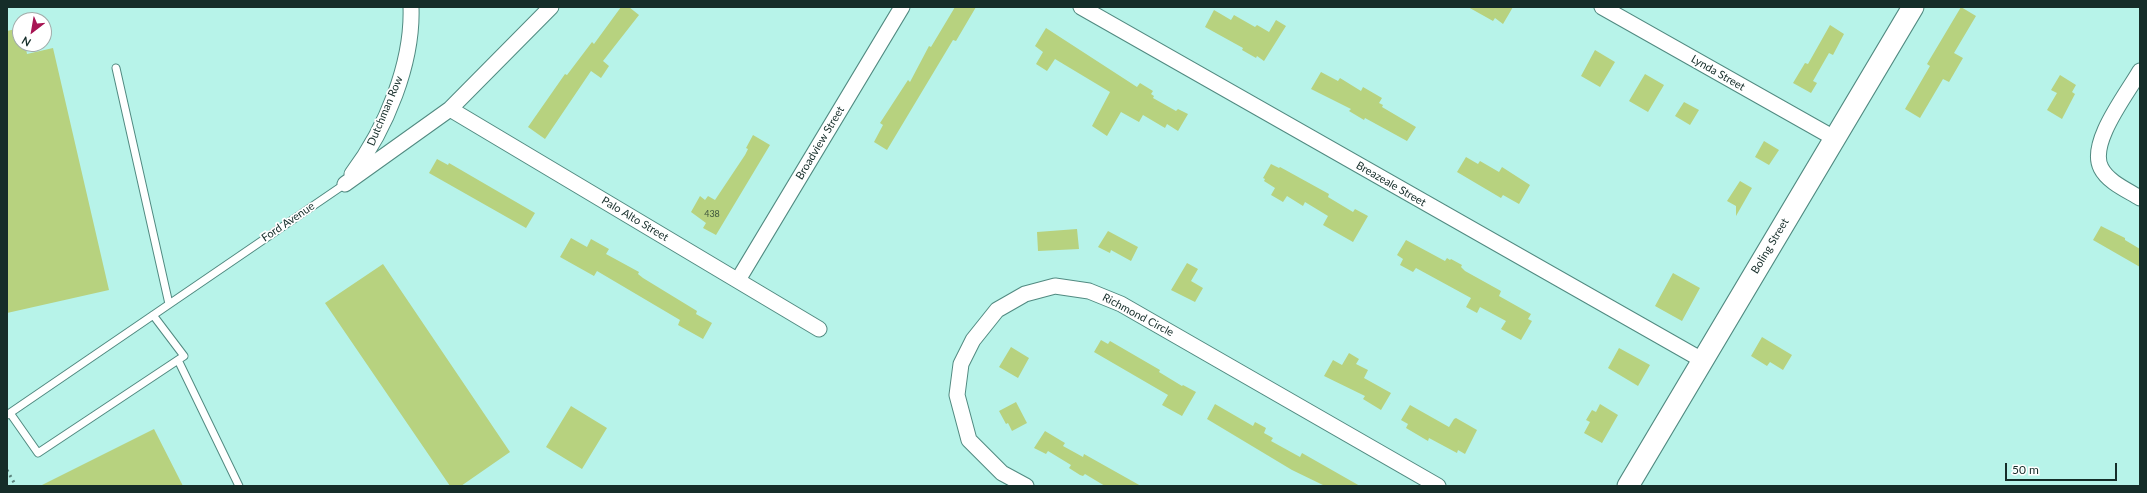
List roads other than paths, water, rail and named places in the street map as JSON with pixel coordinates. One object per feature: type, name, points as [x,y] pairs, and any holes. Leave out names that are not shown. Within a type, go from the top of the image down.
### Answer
[{"type":"street","name":"Dutchman Row","points":[[344,184],[364,158],[384,120],[400,82],[412,22],[412,7]]},
{"type":"street","name":"Ford Avenue","points":[[344,184],[450,109],[551,7]]},
{"type":"street","name":"Broadview Street","points":[[738,280],[902,7]]},
{"type":"street","name":"Breazeale Street","points":[[1081,7],[1702,360]]},
{"type":"street","name":"Lynda Street","points":[[1602,7],[1834,138]]},
{"type":"street","name":"Boling Street","points":[[1628,486],[1913,7]]},
{"type":"street","points":[[2140,71],[2101,138],[2097,155],[2101,169],[2114,182],[2140,198]]},
{"type":"street","name":"Palo Alto Street","points":[[450,109],[820,329]]},
{"type":"street","name":"Richmond Circle","points":[[1026,486],[1002,473],[969,440],[957,396],[961,364],[975,337],[997,310],[1025,294],[1055,286],[1089,291],[1121,304],[1438,486]]},
{"type":"lane","points":[[116,68],[170,304]]},
{"type":"lane","name":"Ford Avenue","points":[[9,414],[344,184]]},
{"type":"lane","points":[[9,414],[38,453],[184,356],[153,315]]},
{"type":"lane","points":[[178,360],[239,486]]},
{"type":"railway","points":[[7,470],[16,486]]}]
